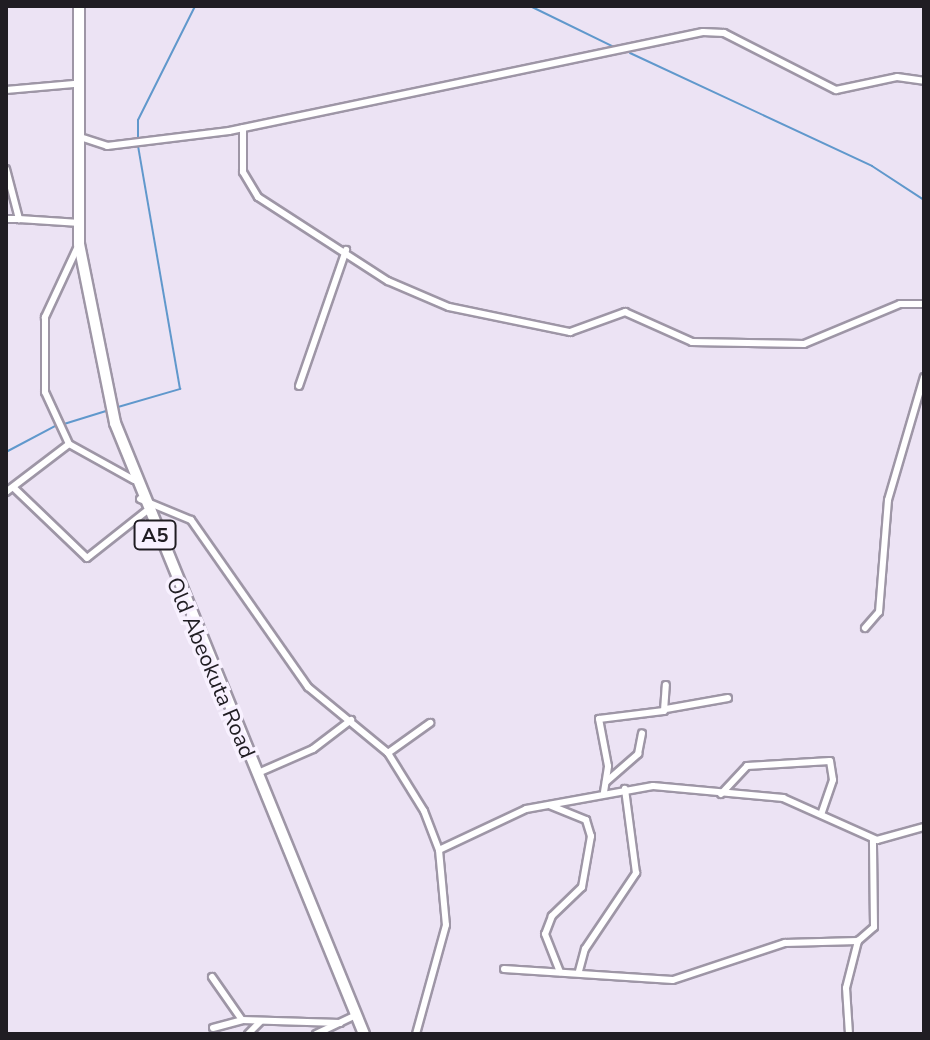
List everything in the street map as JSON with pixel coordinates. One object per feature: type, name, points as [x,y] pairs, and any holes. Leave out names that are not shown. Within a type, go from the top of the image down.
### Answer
[{"type":"highway","name":"Old Abeokuta Road","points":[[79,6],[74,84],[79,244],[105,386],[145,512],[364,1034]]},
{"type":"street","points":[[74,134],[118,146],[243,128],[703,32],[724,33],[836,90],[897,77],[924,81]]},
{"type":"street","points":[[6,90],[74,84]]},
{"type":"street","points":[[243,128],[247,186],[388,281],[449,307],[570,332],[625,312],[692,342],[804,344],[900,304],[924,304]]},
{"type":"street","points":[[6,169],[19,219]]},
{"type":"street","points":[[6,219],[80,223]]},
{"type":"street","points":[[79,244],[62,270],[39,349],[45,392],[69,444],[134,480]]},
{"type":"street","points":[[299,386],[346,250]]},
{"type":"street","points":[[865,628],[879,612],[888,500],[924,377]]},
{"type":"street","points":[[6,492],[69,444]]},
{"type":"street","points":[[14,488],[87,558],[145,512]]},
{"type":"street","points":[[140,499],[191,520],[308,687],[388,753],[439,850],[445,943],[416,1034]]},
{"type":"street","points":[[666,685],[666,709]]},
{"type":"street","points":[[604,792],[606,782],[599,719],[728,698]]},
{"type":"street","points":[[255,774],[313,749],[351,720]]},
{"type":"street","points":[[388,753],[430,723]]},
{"type":"street","points":[[606,782],[638,754],[642,733]]},
{"type":"street","points":[[721,794],[747,766],[830,761],[833,780],[821,814]]},
{"type":"street","points":[[439,850],[545,804],[625,789],[683,786],[721,794],[783,798],[873,839],[924,827]]},
{"type":"street","points":[[579,971],[585,949],[636,873],[625,789]]},
{"type":"street","points":[[545,804],[586,820],[591,836],[582,887],[552,916],[545,934],[560,972]]},
{"type":"street","points":[[849,1034],[844,997],[858,941],[874,927],[873,839]]},
{"type":"street","points":[[504,969],[579,971],[673,980],[785,943],[858,941]]},
{"type":"street","points":[[212,977],[242,1020]]},
{"type":"street","points":[[316,1034],[356,1015]]},
{"type":"street","points":[[213,1028],[242,1020],[340,1023]]},
{"type":"street","points":[[248,1034],[260,1022]]},
{"type":"waterway","points":[[138,137],[138,120],[195,6]]},
{"type":"waterway","points":[[530,6],[616,48]]},
{"type":"waterway","points":[[630,53],[872,166],[924,200]]},
{"type":"waterway","points":[[118,407],[180,389],[138,146]]},
{"type":"waterway","points":[[64,424],[106,411]]},
{"type":"waterway","points":[[6,452],[57,425]]}]
